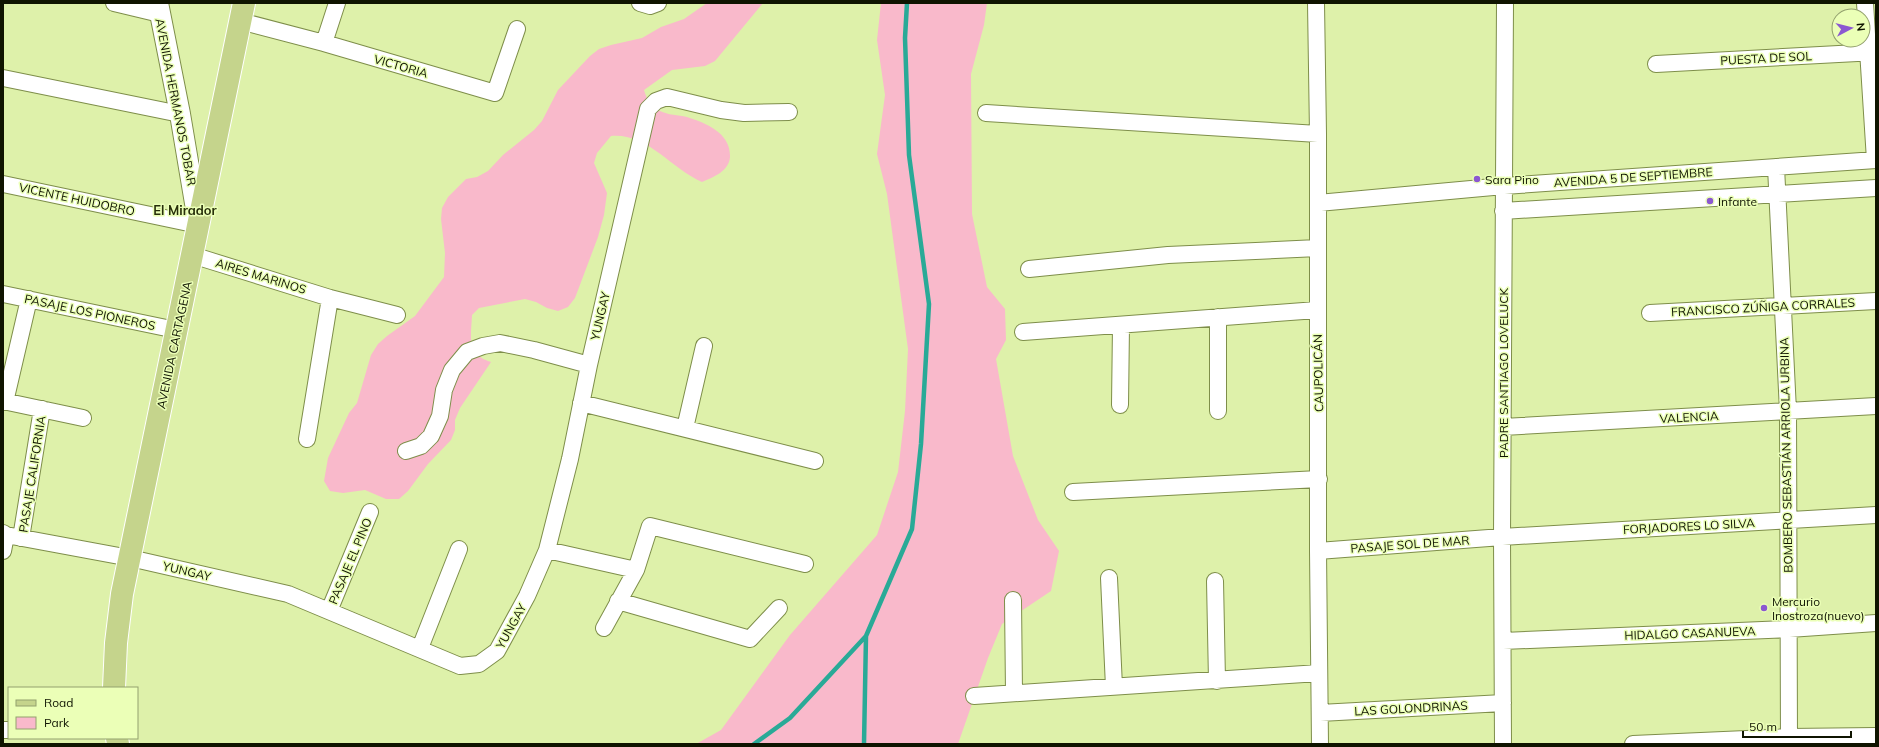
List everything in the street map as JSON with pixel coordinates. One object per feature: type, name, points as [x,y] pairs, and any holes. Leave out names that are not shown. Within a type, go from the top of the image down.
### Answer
[{"type":"main road","name":"AVENIDA CARTAGENA","points":[[114,687],[118,620],[242,12]]},
{"type":"street","points":[[114,3],[159,9]]},
{"type":"street","points":[[324,43],[337,3]]},
{"type":"street","name":"CAUPOLICÁN","points":[[1316,3],[1318,134],[1317,310],[1320,744]]},
{"type":"street","name":"PADRE SANTIAGO LOVELUCK","points":[[1503,744],[1502,537],[1505,3]]},
{"type":"street","points":[[1865,3],[1872,52],[1876,160]]},
{"type":"street","name":"AVENIDA HERMANOS TOBAR","points":[[159,9],[180,114],[198,225]]},
{"type":"street","name":"VICTORIA","points":[[242,12],[324,43],[495,93],[517,29]]},
{"type":"street","name":"PUESTA DE SOL","points":[[1656,64],[1872,52]]},
{"type":"street","points":[[3,78],[180,114]]},
{"type":"street","name":"YUNGAY","points":[[8,539],[130,558],[288,594],[460,666],[479,664],[492,657],[497,651],[527,596],[547,550],[570,459],[589,365],[644,120],[648,109],[651,104],[661,98],[667,97],[721,110],[744,113],[789,112]]},
{"type":"street","points":[[986,113],[1318,134]]},
{"type":"street","name":"AVENIDA 5 DE SEPTIEMBRE","points":[[1318,203],[1504,186],[1876,160]]},
{"type":"street","name":"BOMBERO SEBASTIÁN ARRIOLA URBINA","points":[[1776,166],[1788,411],[1789,741]]},
{"type":"street","name":"VICENTE HUIDOBRO","points":[[4,188],[198,225]]},
{"type":"street","points":[[1504,211],[1876,188]]},
{"type":"street","points":[[1029,269],[1168,255],[1318,248]]},
{"type":"street","name":"AIRES MARINOS","points":[[192,255],[330,298],[397,315]]},
{"type":"street","name":"PASAJE LOS PIONEROS","points":[[3,294],[176,330]]},
{"type":"street","points":[[307,439],[330,298]]},
{"type":"street","points":[[4,401],[29,299]]},
{"type":"street","name":"FRANCISCO ZÚÑIGA CORRALES","points":[[1650,314],[1876,301]]},
{"type":"street","points":[[1023,332],[1317,310]]},
{"type":"street","points":[[1218,317],[1218,411]]},
{"type":"street","points":[[1120,405],[1121,324]]},
{"type":"street","points":[[406,451],[421,446],[431,436],[440,416],[444,390],[452,370],[467,352],[483,346],[500,343],[534,350],[589,365]]},
{"type":"street","points":[[686,428],[704,346]]},
{"type":"street","name":"PASAJE CALIFORNIA","points":[[4,401],[83,418]]},
{"type":"street","points":[[581,403],[815,461]]},
{"type":"street","name":"VALENCIA","points":[[1503,427],[1876,406]]},
{"type":"street","name":"PASAJE CALIFORNIA","points":[[8,539],[42,409]]},
{"type":"street","points":[[1073,492],[1319,479]]},
{"type":"street","name":"PASAJE EL PINO","points":[[329,611],[370,512]]},
{"type":"street","name":"FORJADORES LO SILVA","points":[[1502,537],[1876,515]]},
{"type":"street","points":[[604,628],[636,570],[650,526],[804,564]]},
{"type":"street","name":"PASAJE SOL DE MAR","points":[[1318,551],[1502,537]]},
{"type":"street","points":[[420,648],[459,549]]},
{"type":"street","points":[[547,550],[636,570]]},
{"type":"street","points":[[1109,578],[1114,687]]},
{"type":"street","points":[[1215,581],[1217,681]]},
{"type":"street","points":[[1013,600],[1014,694]]},
{"type":"street","points":[[618,601],[750,639],[779,608]]},
{"type":"street","name":"HIDALGO CASANUEVA","points":[[1503,641],[1788,629],[1876,623]]},
{"type":"street","points":[[974,696],[1319,673]]},
{"type":"street","name":"LAS GOLONDRINAS","points":[[1320,713],[1503,703]]},
{"type":"street","points":[[1633,744],[1789,741],[1876,736]]},
{"type":"green space","points":[[707,3],[763,3],[715,61],[705,66],[672,70],[644,90],[649,102],[660,111],[702,122],[722,135],[729,149],[730,157],[724,170],[702,182],[690,176],[648,146],[636,140],[611,136],[597,153],[594,163],[607,193],[604,215],[598,237],[575,298],[568,307],[558,311],[525,299],[479,308],[472,315],[472,344],[477,355],[491,362],[460,408],[455,420],[455,430],[451,440],[428,464],[408,491],[399,499],[386,499],[365,490],[343,493],[330,491],[324,481],[328,458],[349,413],[357,403],[371,355],[378,344],[387,336],[415,316],[444,277],[445,253],[441,219],[442,208],[448,197],[466,179],[477,177],[488,171],[503,155],[534,130],[542,121],[558,90],[590,56],[599,49],[642,38],[661,27],[684,19]]},
{"type":"green space","points":[[881,3],[987,3],[984,25],[971,74],[972,214],[987,287],[1005,309],[1006,340],[996,359],[1013,456],[1038,520],[1059,551],[1051,591],[1002,624],[988,658],[958,744],[696,744],[721,730],[790,635],[877,535],[898,472],[905,411],[908,349],[887,194],[877,154],[885,95],[877,40]]},
{"type":"waterway","points":[[754,744],[790,718],[866,636],[912,529],[921,444],[929,304],[909,155],[905,38],[907,3]]},
{"type":"waterway","points":[[864,744],[866,636]]},
{"type":"place","name":"Sara Pino","points":[[1477,179]]},
{"type":"place","name":"Infante","points":[[1710,201]]},
{"type":"place","name":"Mercurio Inostroza(nuevo)","points":[[1764,608]]},
{"type":"district","name":"El Mirador","points":[[185,210]]}]
